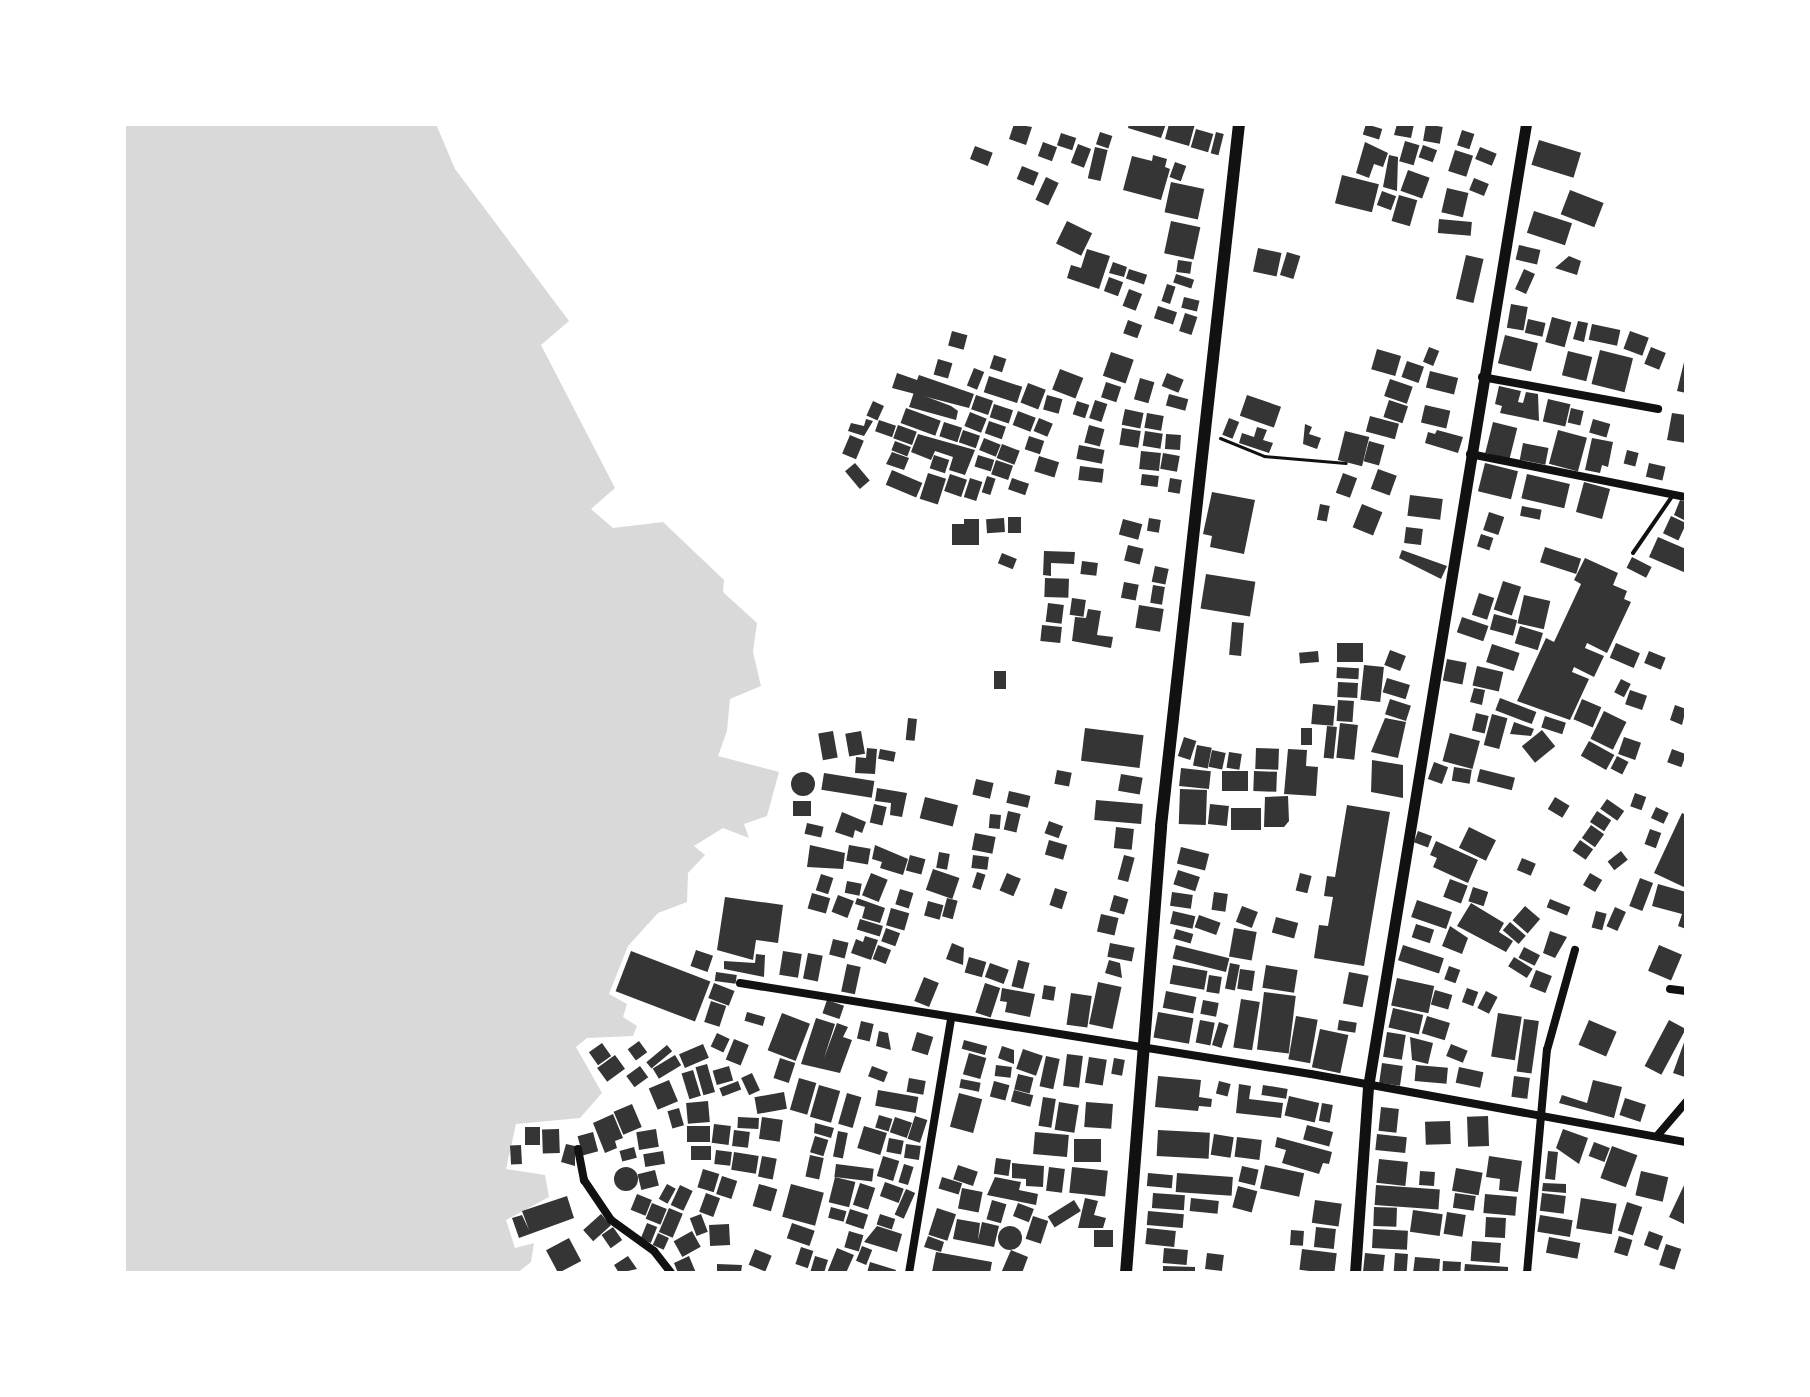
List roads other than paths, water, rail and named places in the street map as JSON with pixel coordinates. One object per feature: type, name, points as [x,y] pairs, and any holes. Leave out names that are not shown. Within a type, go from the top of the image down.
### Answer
[{"type":"main road","points":[[1126,1273],[1161,826],[1202,429],[1239,124]]},
{"type":"street","points":[[1355,1273],[1368,1087],[1469,453],[1526,124]]},
{"type":"street","points":[[1482,377],[1658,409]]},
{"type":"street","points":[[1469,453],[1671,498],[1686,497]]},
{"type":"street","points":[[1527,1273],[1538,1114],[1553,1015],[1575,950]]},
{"type":"street","points":[[740,983],[951,1019],[1145,1047],[1686,1142]]},
{"type":"street","points":[[1670,989],[1686,991]]},
{"type":"street","points":[[909,1273],[951,1019]]},
{"type":"street","points":[[1657,1136],[1686,1102]]},
{"type":"street","points":[[578,1149],[584,1180],[611,1220],[654,1251],[671,1273]]},
{"type":"lane","points":[[1633,553],[1671,498]]}]
